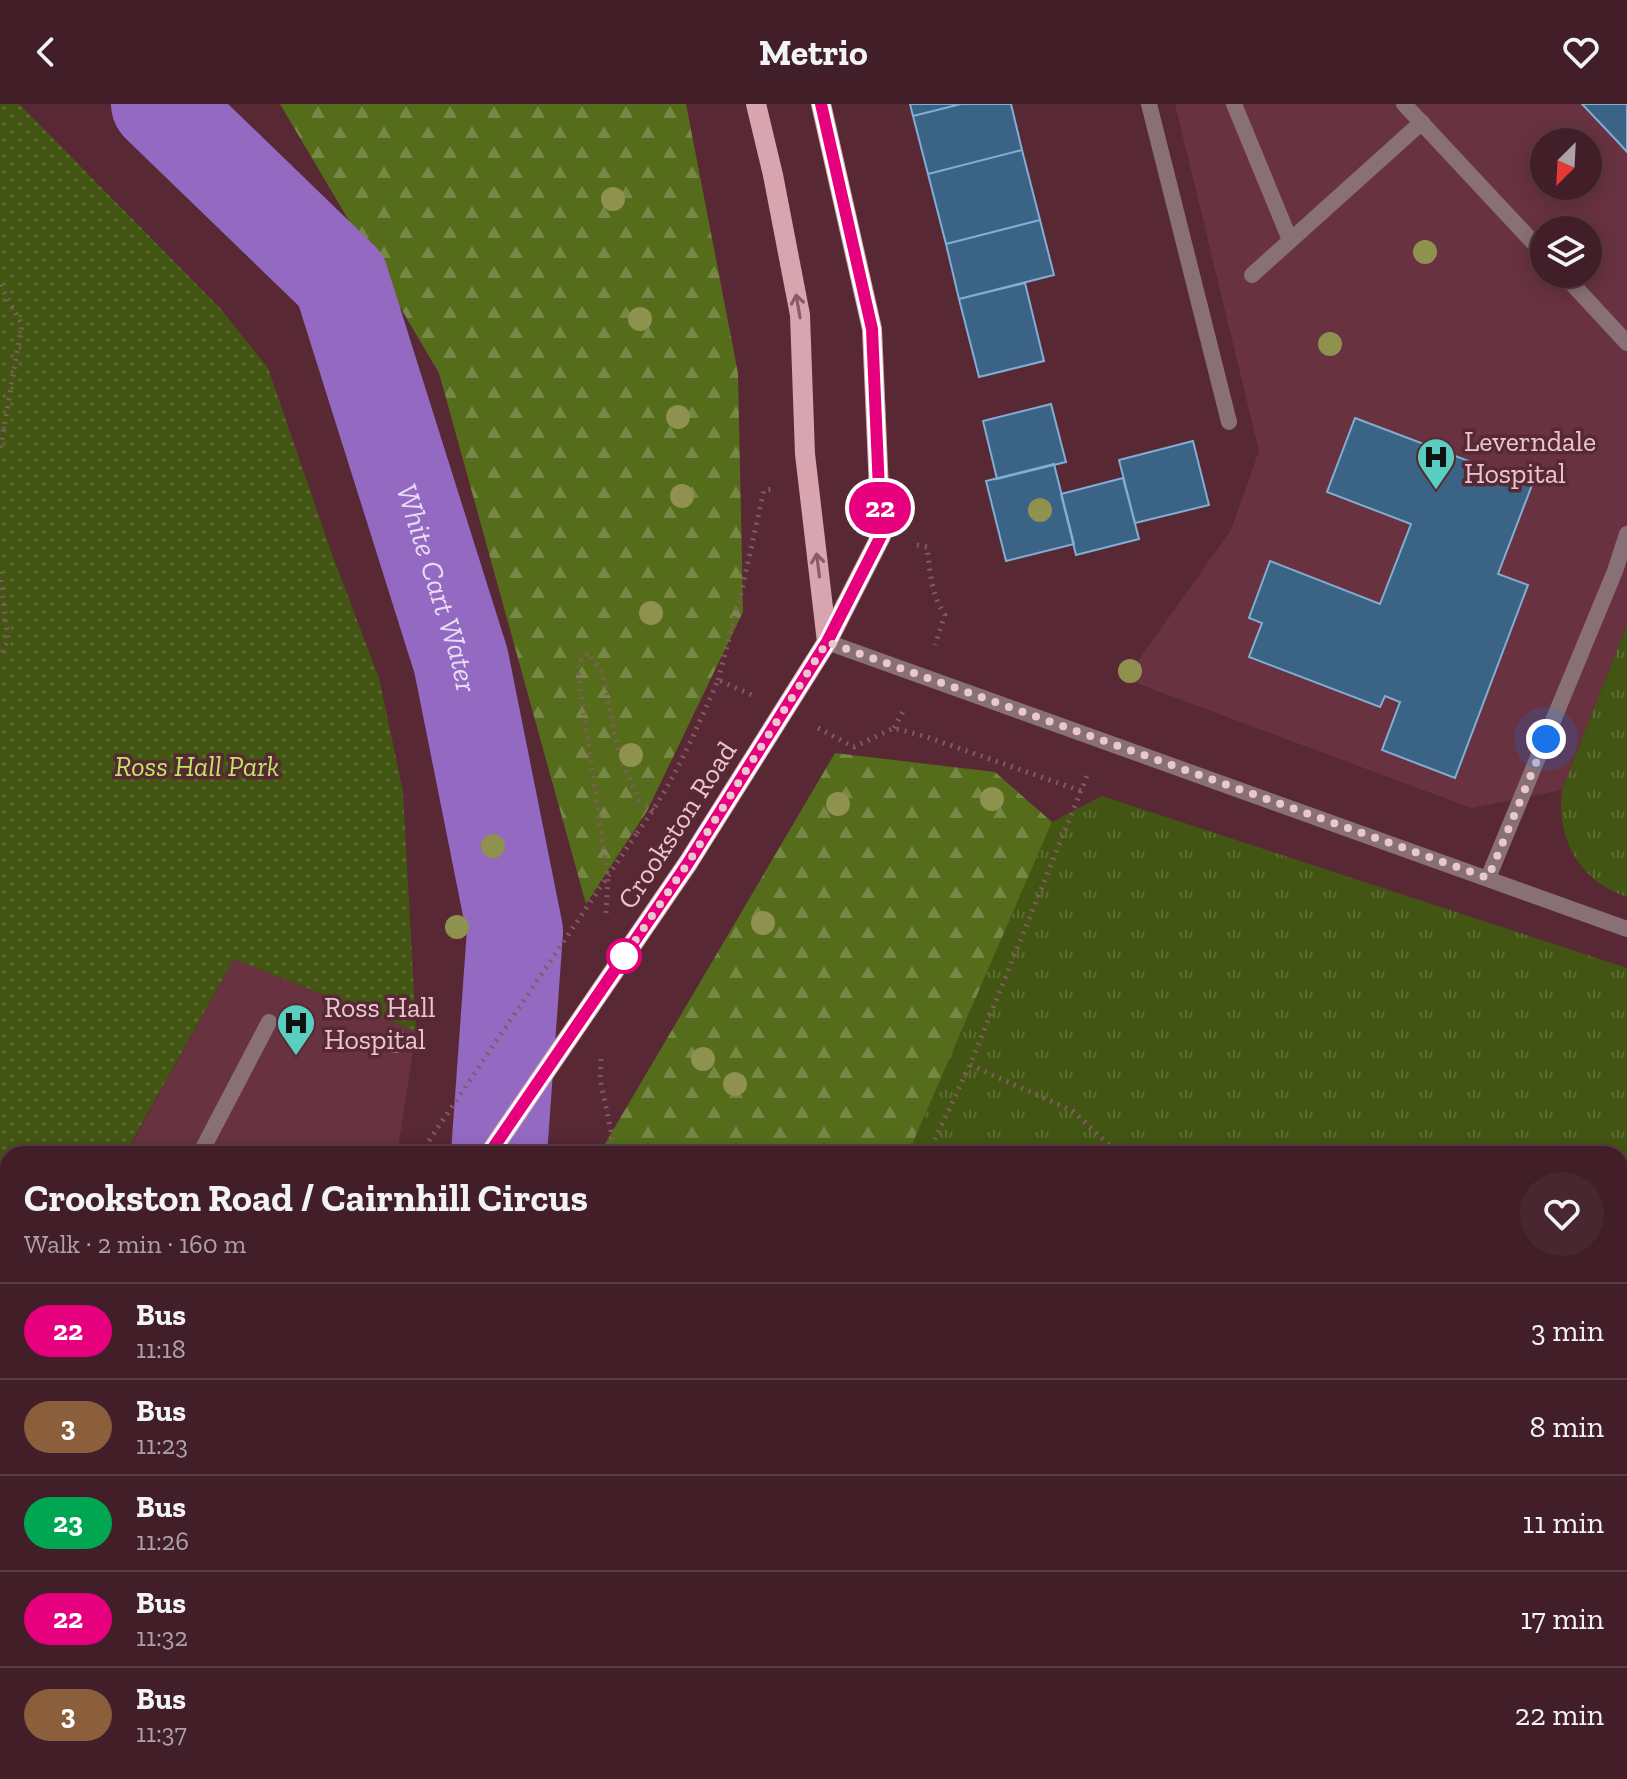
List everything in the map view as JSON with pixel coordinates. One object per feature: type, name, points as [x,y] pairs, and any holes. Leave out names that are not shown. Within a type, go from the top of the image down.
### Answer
[{"type":"main road","points":[[756,104],[800,315],[805,454],[827,642]]},
{"type":"main road","name":"Crookston Road","points":[[494,1146],[688,863],[827,642],[881,536],[872,329],[821,104]]},
{"type":"street","points":[[1149,104],[1229,422]]},
{"type":"street","points":[[1234,104],[1290,240]]},
{"type":"street","points":[[1404,104],[1530,239]]},
{"type":"street","points":[[1252,275],[1422,122]]},
{"type":"street","points":[[1576,288],[1627,343]]},
{"type":"street","points":[[1488,878],[1615,571],[1627,534]]},
{"type":"street","points":[[827,642],[1627,929]]},
{"type":"street","points":[[204,1146],[269,1022]]},
{"type":"path","points":[[0,285],[22,325],[0,450]]},
{"type":"path","points":[[0,572],[8,640],[0,658]]},
{"type":"path","points":[[606,925],[608,879],[577,664],[588,653],[602,672],[619,754],[639,800],[654,811]]},
{"type":"path","points":[[425,1146],[654,811],[677,771],[718,680],[854,747],[894,728],[1081,791]]},
{"type":"path","points":[[932,1146],[970,1065],[1102,740]]},
{"type":"path","points":[[601,1048],[600,1079],[614,1146]]},
{"type":"path","points":[[970,1065],[1073,1111],[1110,1146]]},
{"type":"shaded area","name":"Leverndale Hospital","points":[[1175,104],[1627,104],[1627,624],[1562,790],[1471,808],[1125,679],[1231,530],[1259,451]]},
{"type":"shaded area","name":"Ross Hall Hospital","points":[[234,959],[416,1031],[398,1146],[130,1146]]},
{"type":"green space","name":"Ross Hall Park","points":[[0,104],[19,104],[220,308],[268,368],[333,557],[379,678],[403,791],[416,1031],[234,959],[129,1146],[0,1146]]},
{"type":"green space","points":[[280,104],[686,104],[738,373],[743,612],[647,811],[586,904],[439,373]]},
{"type":"green space","points":[[1627,624],[1627,897],[1596,880],[1574,856],[1567,841],[1561,808],[1562,790]]},
{"type":"green space","points":[[835,753],[995,772],[1052,822],[911,1146],[604,1146]]},
{"type":"green space","points":[[1102,796],[1627,968],[1627,1146],[911,1146],[1052,822]]},
{"type":"building","points":[[910,104],[961,104],[913,116]]},
{"type":"building","points":[[961,104],[1011,104],[1022,150],[928,174],[913,116]]},
{"type":"building","points":[[1582,104],[1627,104],[1627,152],[1618,142]]},
{"type":"building","points":[[1022,150],[1040,220],[946,244],[928,174]]},
{"type":"building","points":[[1040,220],[1054,275],[959,299],[946,244]]},
{"type":"building","points":[[1025,283],[1044,361],[979,377],[959,299]]},
{"type":"building","points":[[1051,404],[1066,462],[997,479],[983,421]]},
{"type":"building","points":[[1355,418],[1532,485],[1498,574],[1528,585],[1455,778],[1382,750],[1400,702],[1385,696],[1380,707],[1249,657],[1262,623],[1249,618],[1270,561],[1380,604],[1411,524],[1327,492]]},
{"type":"building","points":[[1193,441],[1209,505],[1135,523],[1119,460]]},
{"type":"building","points":[[1054,464],[1074,544],[1006,561],[986,481]]},
{"type":"building","points":[[1123,478],[1139,539],[1076,555],[1061,494]]},
{"type":"waterway","name":"White Cart Water","points":[[159,104],[341,280],[461,661],[515,931],[500,1146]]},
{"type":"bus line","name":"22","points":[[494,1146],[688,863],[827,642],[881,536],[872,329],[821,104]]},
{"type":"place","name":"Leverndale Hospital","points":[[1436,491]]},
{"type":"place","name":"Ross Hall Hospital","points":[[296,1057]]},
{"type":"route","points":[[624,956],[622,960],[688,863],[827,642],[1488,878],[1546,739]]}]
